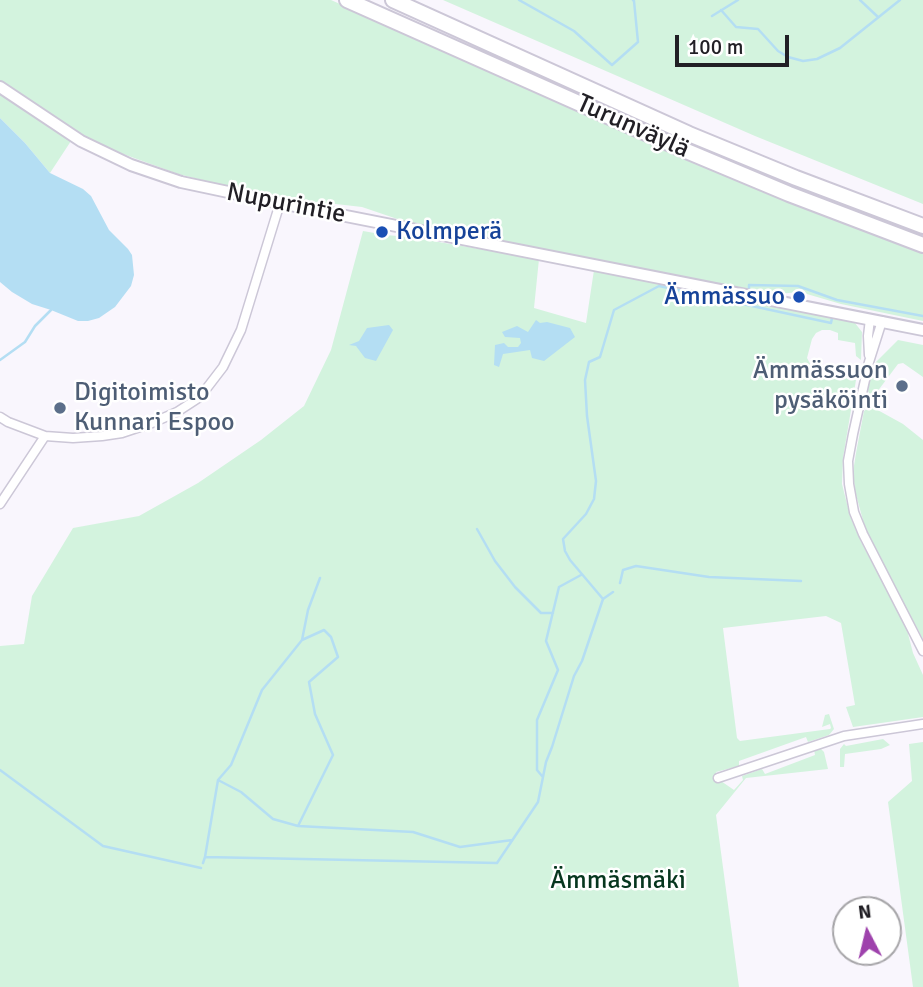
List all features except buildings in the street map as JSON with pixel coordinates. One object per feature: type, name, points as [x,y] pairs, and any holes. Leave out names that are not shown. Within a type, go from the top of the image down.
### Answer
[{"type":"highway","name":"Turunväylä","points":[[347,0],[708,160],[789,194],[923,244]]},
{"type":"highway","name":"Turunväylä","points":[[393,0],[689,134],[923,226]]},
{"type":"main road","name":"Nupurintie","points":[[0,87],[81,141],[131,165],[181,182],[923,330]]},
{"type":"street","points":[[0,418],[45,436],[73,438],[122,433],[177,412],[200,397],[223,367],[241,330],[280,203]]},
{"type":"street","points":[[876,320],[868,336],[869,362],[848,461],[849,484],[854,512],[863,534],[923,651]]},
{"type":"street","points":[[0,504],[45,436]]},
{"type":"street","points":[[718,778],[844,736],[923,724]]},
{"type":"green space","points":[[0,0],[331,0],[716,172],[923,252],[923,321],[841,304],[800,292],[777,294],[667,275],[418,226],[362,207],[327,203],[325,205],[267,196],[178,174],[104,147],[48,114],[0,80]]},
{"type":"green space","points":[[443,0],[923,0],[923,204],[755,136]]},
{"type":"green space","points":[[0,93],[71,141],[50,173],[0,118]]},
{"type":"green space","name":"Ämmäsmäki","points":[[363,231],[539,259],[534,308],[586,323],[594,270],[846,319],[855,323],[862,332],[861,360],[856,356],[855,343],[838,340],[838,333],[830,330],[816,333],[807,358],[815,373],[856,380],[843,458],[842,484],[850,516],[861,542],[906,626],[913,653],[923,675],[923,717],[853,727],[846,707],[855,705],[841,623],[826,616],[723,628],[737,738],[740,741],[830,729],[830,724],[822,727],[825,715],[829,714],[834,729],[829,735],[808,742],[806,737],[739,761],[739,766],[716,772],[718,779],[734,790],[743,780],[742,776],[762,769],[765,774],[815,755],[814,749],[820,748],[824,752],[828,769],[746,778],[716,815],[739,987],[0,987],[0,646],[24,644],[32,596],[73,528],[139,516],[198,483],[261,440],[304,406],[331,350]]},
{"type":"green space","points":[[898,340],[923,345],[923,377],[903,363],[898,364],[874,396],[870,395],[869,379],[873,365]]},
{"type":"green space","points":[[874,408],[903,424],[923,440],[923,639],[879,558],[864,524],[855,491],[853,472],[864,411]]},
{"type":"green space","points":[[883,739],[890,745],[881,749],[845,754],[844,767],[840,767],[840,749],[844,744],[846,746]]},
{"type":"green space","points":[[923,742],[923,987],[913,987],[888,802],[912,781],[909,744]]},
{"type":"water","points":[[0,118],[50,173],[83,189],[91,196],[109,230],[132,255],[134,275],[131,286],[115,307],[99,318],[78,321],[32,304],[0,282]]},
{"type":"water","points":[[536,320],[570,328],[575,337],[544,361],[532,358],[530,350],[503,354],[499,367],[494,365],[495,345],[504,343],[508,347],[518,347],[521,343],[520,338],[505,337],[502,332],[517,326],[528,332]]},
{"type":"water","points":[[389,325],[393,330],[376,361],[365,358],[356,346],[349,345],[359,341],[367,328]]},
{"type":"waterway","points":[[519,0],[574,31],[612,65],[638,42],[633,0]]},
{"type":"waterway","points":[[712,16],[738,0]]},
{"type":"waterway","points":[[860,0],[878,17]]},
{"type":"waterway","points":[[721,10],[736,27],[758,29],[778,51],[803,61],[817,59],[840,48],[900,0]]},
{"type":"waterway","points":[[749,288],[749,285],[798,286],[837,300],[923,316]]},
{"type":"waterway","points":[[603,599],[570,560],[563,539],[586,514],[594,499],[596,481],[585,380],[589,362],[600,357],[614,310],[659,286],[831,323],[832,318]]},
{"type":"waterway","points":[[0,360],[25,342],[35,326],[51,310]]},
{"type":"waterway","points":[[477,529],[495,561],[515,587],[541,613],[553,613]]},
{"type":"waterway","points":[[620,583],[623,570],[636,566],[709,577],[801,581]]},
{"type":"waterway","points":[[542,776],[537,770],[537,720],[558,670],[546,641],[559,587],[581,575]]},
{"type":"waterway","points":[[203,863],[218,780],[231,765],[262,690],[302,640],[308,610],[320,578]]},
{"type":"waterway","points":[[205,857],[497,863],[538,802],[546,762],[574,676],[582,661],[603,599],[613,592]]},
{"type":"waterway","points":[[298,826],[333,755],[315,714],[309,682],[338,657],[331,637],[324,630],[302,640]]},
{"type":"waterway","points":[[0,770],[103,846],[201,868]]},
{"type":"waterway","points":[[218,780],[241,792],[273,819],[298,826],[413,832],[460,847],[512,840]]},
{"type":"place","name":"Kolmperä","points":[[382,232]]},
{"type":"place","name":"Ämmässuo","points":[[799,297]]},
{"type":"place","name":"Ämmässuon pysäköinti","points":[[902,386]]},
{"type":"place","name":"Digitoimisto Kunnari Espoo","points":[[60,408]]}]
